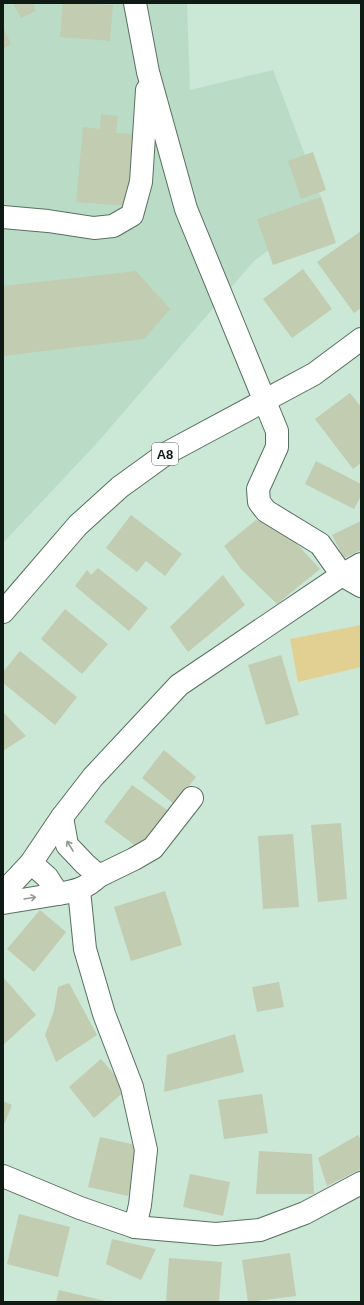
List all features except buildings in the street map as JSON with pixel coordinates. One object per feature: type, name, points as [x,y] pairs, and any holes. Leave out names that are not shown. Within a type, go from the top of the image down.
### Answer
[{"type":"main road","points":[[136,3],[148,72],[186,210],[277,431],[278,447],[258,489],[259,502],[266,511],[320,544],[342,575],[361,586]]},
{"type":"main road","points":[[3,217],[48,221],[94,228],[113,226],[132,215],[141,182],[148,72]]},
{"type":"main road","name":"A8","points":[[3,612],[78,525],[120,487],[167,454],[314,374],[361,339]]},
{"type":"main road","points":[[3,893],[31,863],[62,817],[98,771],[179,685],[342,575],[361,564]]},
{"type":"main road","points":[[92,870],[134,859],[153,848],[192,798]]},
{"type":"main road","points":[[62,817],[67,845],[92,870]]},
{"type":"main road","points":[[31,863],[47,877],[58,894]]},
{"type":"main road","points":[[3,903],[79,890],[89,885],[92,870]]},
{"type":"main road","points":[[79,890],[85,950],[104,1014],[132,1087],[146,1150],[140,1206],[135,1226]]},
{"type":"main road","points":[[3,1176],[80,1208],[135,1226],[216,1234],[260,1230],[305,1213],[361,1183]]},
{"type":"shaded area","points":[[3,3],[187,3],[190,90],[273,70],[325,208],[254,261],[97,443],[3,543]]},
{"type":"shaded area","points":[[361,625],[361,667],[298,682],[290,639]]}]
